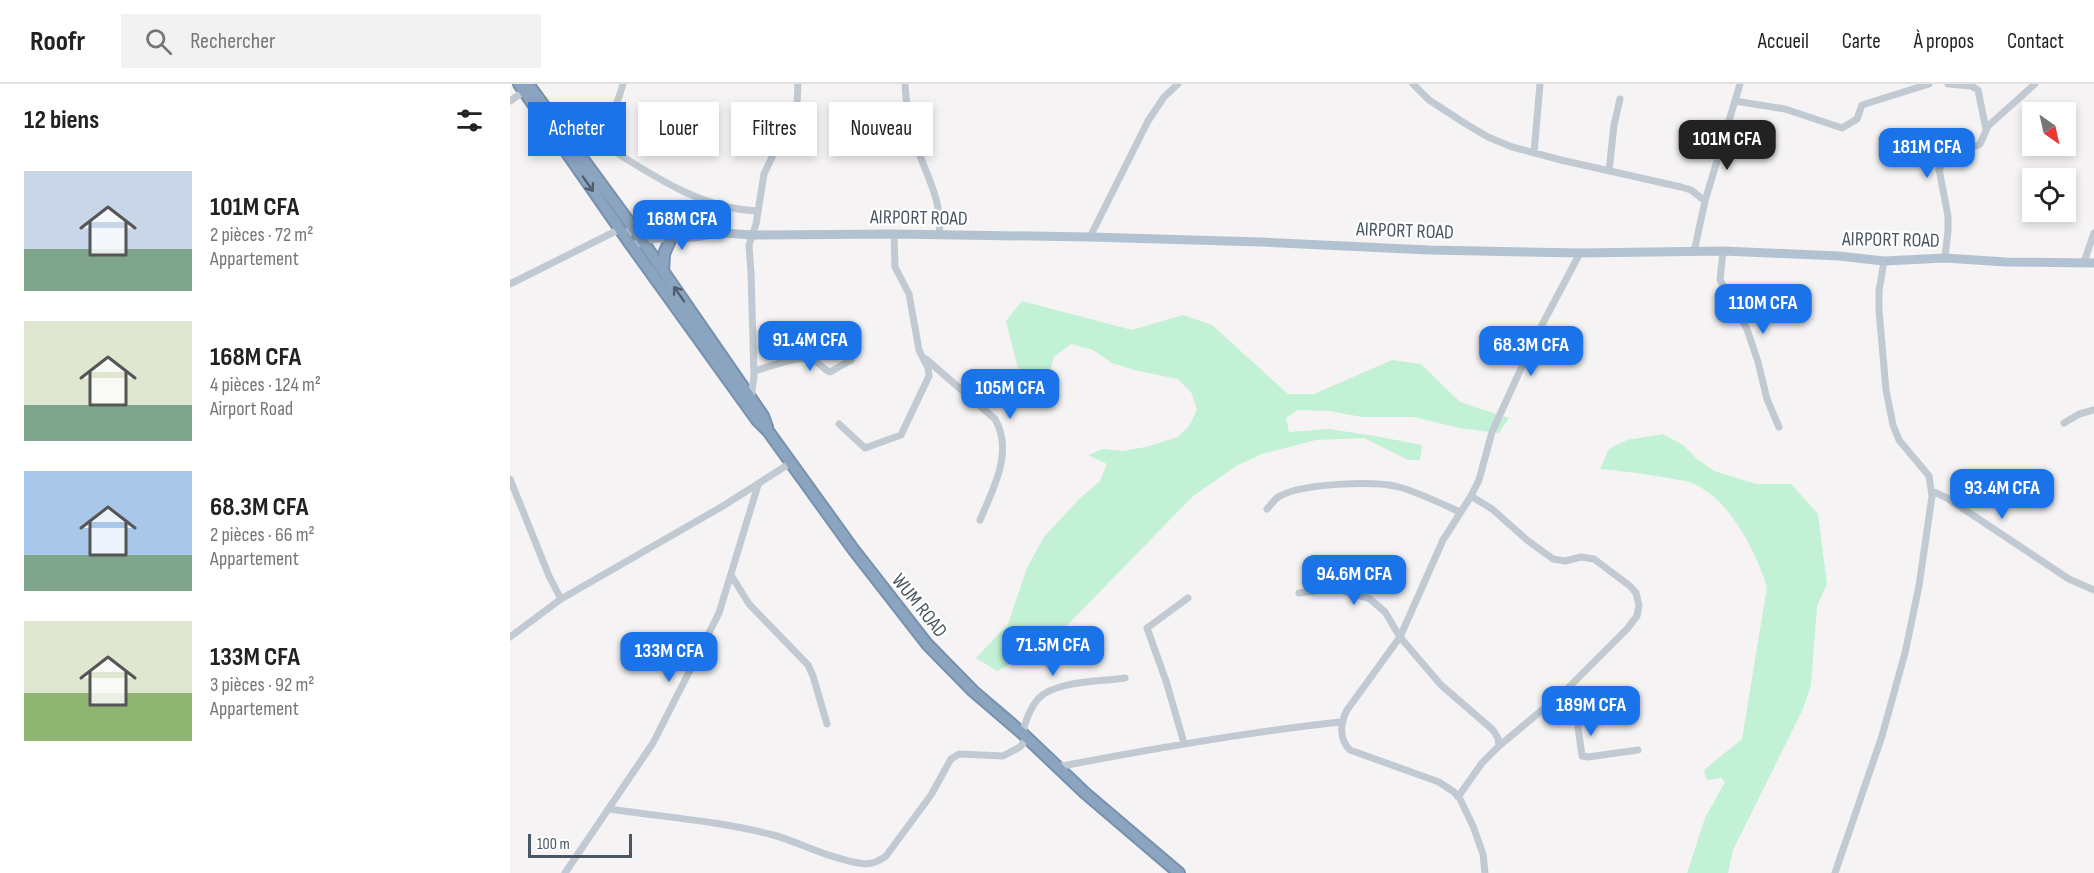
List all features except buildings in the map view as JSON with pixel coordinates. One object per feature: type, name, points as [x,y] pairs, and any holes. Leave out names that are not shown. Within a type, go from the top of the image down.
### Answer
[{"type":"highway","name":"WUM ROAD","points":[[525,86],[626,231],[663,272],[763,416],[768,431]]},
{"type":"highway","points":[[663,272],[664,254],[671,238]]},
{"type":"highway","name":"WUM ROAD","points":[[637,244],[757,420],[792,462],[853,549],[927,644],[972,691],[1024,735],[1085,793],[1179,873]]},
{"type":"main road","name":"AIRPORT ROAD","points":[[626,231],[651,228],[752,235],[894,234],[1090,237],[1429,250],[1580,253],[1723,251],[1839,255],[1884,261],[1945,258],[2006,262],[2089,263]]},
{"type":"main road","name":"AIRPORT ROAD","points":[[637,244],[671,238],[698,238],[715,232]]},
{"type":"street","points":[[617,102],[623,84]]},
{"type":"street","points":[[751,399],[754,373],[748,244],[756,224],[764,174],[788,130],[797,104],[798,84]]},
{"type":"street","points":[[905,84],[906,103],[913,136],[940,213],[939,235]]},
{"type":"street","points":[[1090,237],[1148,121],[1164,97],[1178,84]]},
{"type":"street","points":[[1413,84],[1429,100],[1488,137],[1534,153],[1681,187],[1691,190],[1706,201]]},
{"type":"street","points":[[1534,153],[1540,84]]},
{"type":"street","points":[[1694,252],[1706,201],[1740,84]]},
{"type":"street","points":[[1735,101],[1785,110],[1842,128],[1857,119],[1862,105],[1929,84]]},
{"type":"street","points":[[1948,84],[1971,86],[1978,90],[1986,129]]},
{"type":"street","points":[[1945,258],[1948,216],[1939,169],[1947,159],[1980,144],[1986,129],[2035,84]]},
{"type":"street","points":[[510,101],[525,86]]},
{"type":"street","points":[[1609,171],[1614,125],[1620,99]]},
{"type":"street","points":[[577,159],[580,156]]},
{"type":"street","points":[[622,156],[678,190],[721,207],[758,211]]},
{"type":"street","points":[[693,231],[698,198]]},
{"type":"street","points":[[510,284],[626,231]]},
{"type":"street","points":[[2089,263],[2094,233]]},
{"type":"street","points":[[839,424],[865,448],[903,433],[929,376],[928,368],[921,356],[909,294],[895,267],[894,234]]},
{"type":"street","points":[[1723,251],[1720,280],[1747,329],[1767,399],[1779,427]]},
{"type":"street","points":[[1485,873],[1483,854],[1473,826],[1458,797],[1439,782],[1350,750],[1344,741],[1341,722],[1347,710],[1400,637],[1443,540],[1479,480],[1492,432],[1534,340],[1580,253]]},
{"type":"street","points":[[1835,873],[1882,736],[1905,653],[1919,586],[1932,491],[1929,476],[1899,440],[1893,426],[1886,390],[1883,334],[1879,310],[1879,291],[1884,261]]},
{"type":"street","points":[[921,356],[995,419],[1000,428],[1004,448],[996,480],[980,520]]},
{"type":"street","points":[[740,383],[754,373],[800,358],[817,361],[826,371],[830,372],[851,360]]},
{"type":"street","points":[[2064,423],[2079,414],[2094,410]]},
{"type":"street","points":[[510,637],[561,599],[758,485],[792,462]]},
{"type":"street","points":[[510,479],[549,576],[561,599]]},
{"type":"street","points":[[1266,509],[1283,494],[1356,483],[1381,483],[1416,493],[1460,512]]},
{"type":"street","points":[[565,873],[653,743],[719,613],[758,485]]},
{"type":"street","points":[[1932,491],[1947,498],[2069,579],[2094,590]]},
{"type":"street","points":[[1458,797],[1482,763],[1565,691],[1627,628],[1639,611],[1636,594],[1630,586],[1594,559],[1581,557],[1564,561],[1553,559],[1492,509],[1471,495]]},
{"type":"street","points":[[731,575],[748,604],[808,665],[827,724]]},
{"type":"street","points":[[1299,593],[1341,590],[1370,599],[1384,612],[1400,637],[1441,685],[1493,730],[1498,738],[1499,746]]},
{"type":"street","points":[[1184,743],[1166,681],[1147,628],[1188,598]]},
{"type":"street","points":[[609,809],[773,835],[836,857],[870,865],[886,856],[931,795],[951,759],[959,754],[1003,756],[1020,747],[1034,704],[1049,691],[1086,682],[1125,678]]},
{"type":"street","points":[[1565,691],[1576,720],[1582,756],[1638,750]]},
{"type":"street","points":[[1057,767],[1184,743],[1341,722]]},
{"type":"street","points":[[868,873],[870,865]]},
{"type":"green space","points":[[1022,301],[1132,330],[1183,315],[1212,325],[1288,394],[1314,394],[1392,360],[1421,364],[1460,402],[1509,418],[1499,433],[1459,428],[1414,417],[1362,417],[1329,411],[1298,410],[1286,418],[1289,432],[1329,429],[1422,445],[1420,460],[1408,460],[1364,438],[1316,440],[1262,454],[1236,466],[1192,497],[1047,646],[997,671],[976,658],[1008,624],[1027,568],[1044,537],[1080,498],[1100,481],[1107,464],[1088,455],[1103,449],[1122,451],[1146,447],[1178,437],[1190,425],[1197,409],[1191,392],[1178,379],[1112,363],[1093,350],[1071,344],[1054,357],[1050,370],[1039,381],[1022,384],[1006,321]]},
{"type":"green space","points":[[1663,434],[1683,445],[1714,471],[1756,484],[1791,484],[1818,514],[1827,584],[1817,606],[1811,685],[1803,709],[1733,850],[1728,873],[1687,873],[1705,818],[1725,782],[1721,778],[1707,780],[1704,770],[1742,739],[1767,587],[1756,558],[1739,527],[1718,501],[1705,490],[1684,481],[1600,469],[1609,449],[1627,440]]}]
